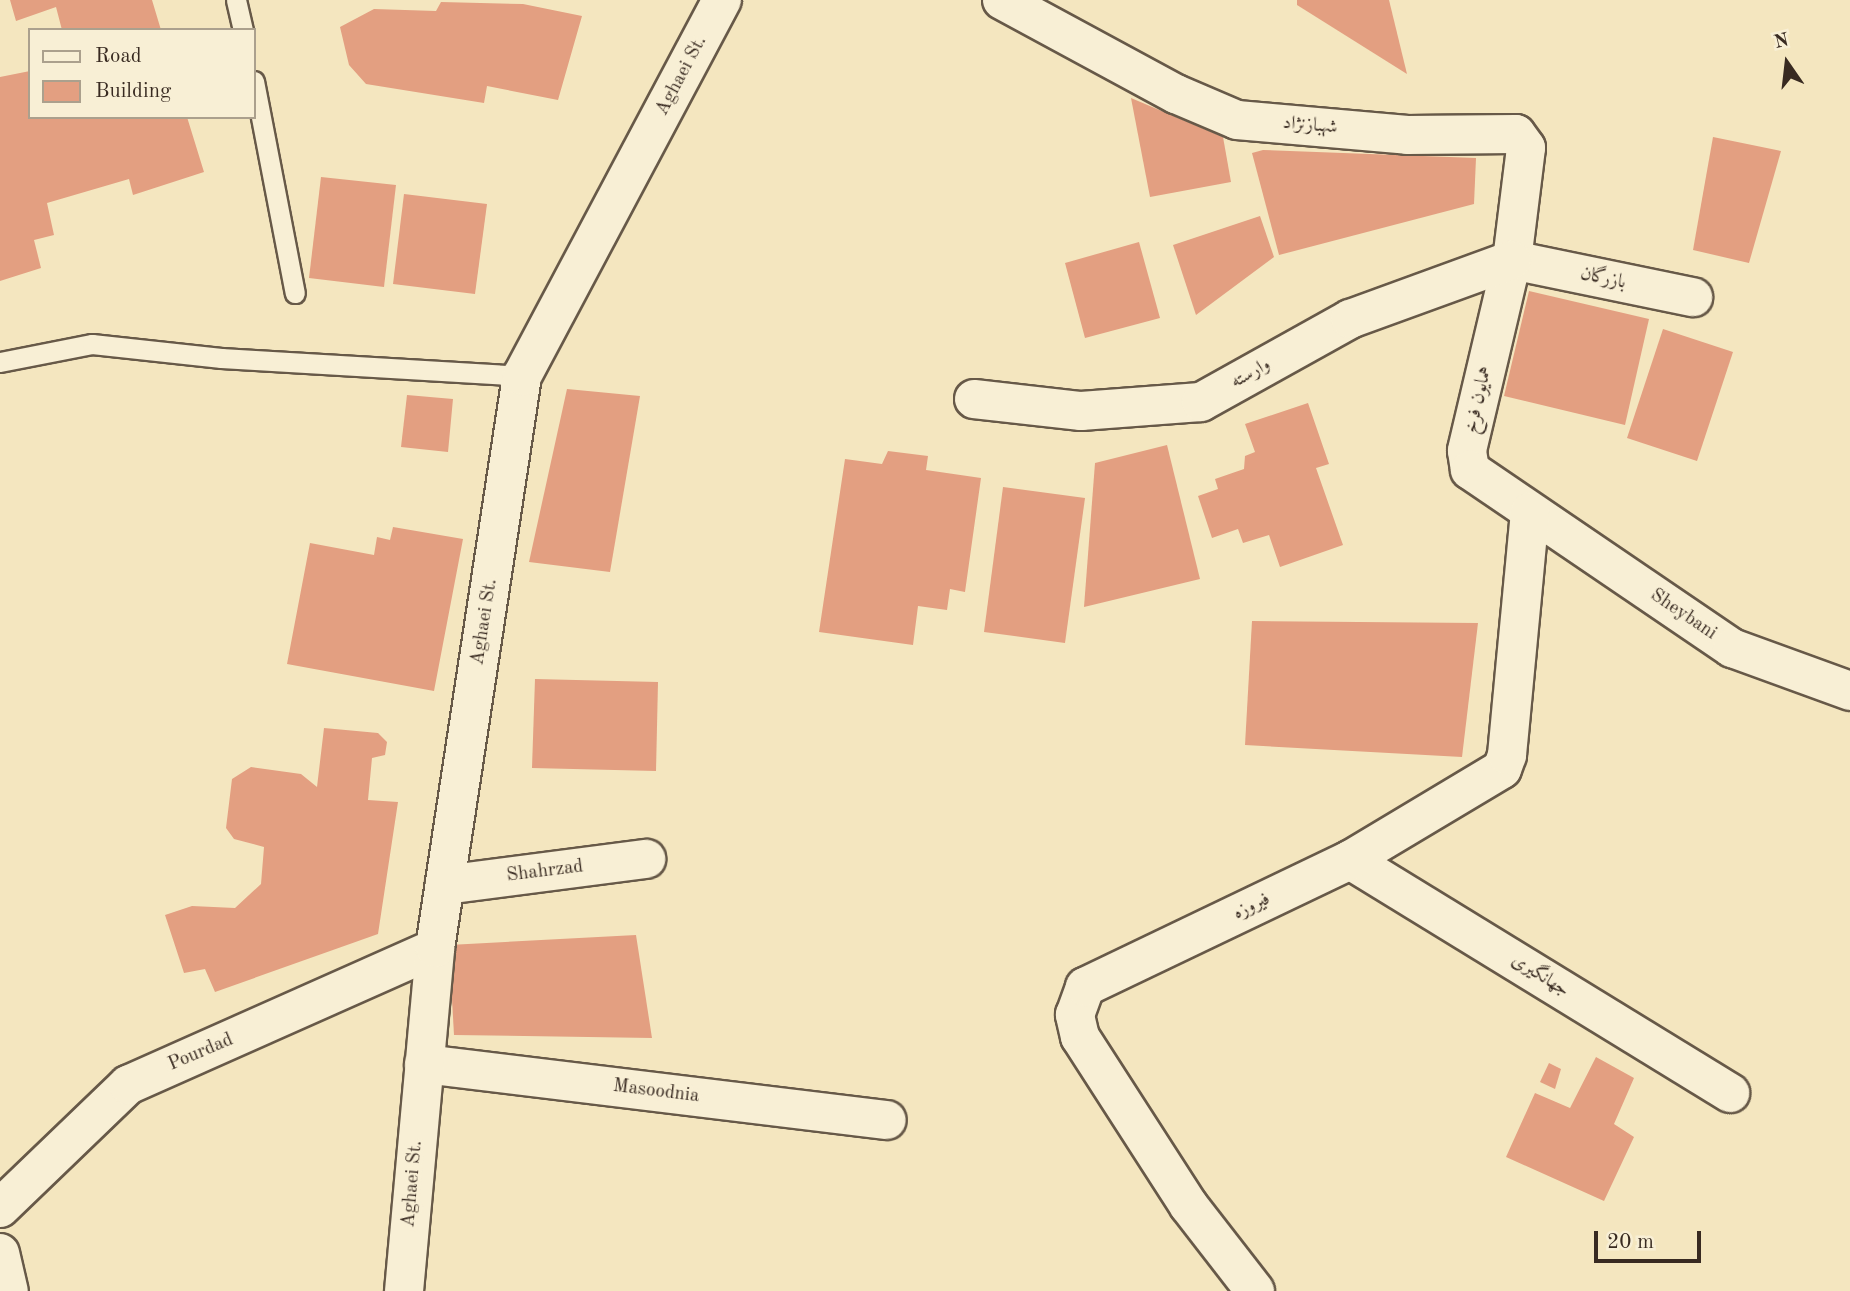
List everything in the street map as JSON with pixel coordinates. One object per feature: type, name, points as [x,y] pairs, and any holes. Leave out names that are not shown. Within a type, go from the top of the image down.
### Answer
[{"type":"street","name":"Aghaei St.","points":[[404,1291],[435,948],[522,376],[722,0]]},
{"type":"street","name":"شهبازنژاد","points":[[1002,0],[1176,94],[1237,120],[1407,135],[1516,134],[1526,148],[1513,260]]},
{"type":"street","name":"بازرگان","points":[[1513,260],[1693,297]]},
{"type":"street","name":"وارسته","points":[[974,399],[1081,411],[1201,402],[1350,319],[1513,260]]},
{"type":"street","name":"همایون فرخ","points":[[1513,260],[1467,460],[1470,470],[1530,512]]},
{"type":"street","name":"Sheybani","points":[[1530,512],[1731,648],[1850,691]]},
{"type":"street","name":"فیروزه","points":[[1255,1291],[1189,1206],[1080,1037],[1075,1015],[1085,987],[1350,860],[1502,769],[1507,755],[1530,512]]},
{"type":"street","name":"Shahrzad","points":[[445,885],[646,859]]},
{"type":"street","name":"جهانگیری","points":[[1350,860],[1730,1093]]},
{"type":"street","name":"Pourdad","points":[[0,1208],[128,1085],[435,948]]},
{"type":"street","name":"Masoodnia","points":[[424,1064],[887,1120]]},
{"type":"street","points":[[0,1253],[9,1291]]},
{"type":"lane","points":[[236,0],[243,28]]},
{"type":"lane","points":[[256,91],[295,293]]},
{"type":"lane","points":[[0,362],[92,344],[221,358],[522,376]]},
{"type":"building","points":[[10,0],[152,0],[160,28],[61,28],[56,7],[16,21]]},
{"type":"building","points":[[1297,0],[1389,0],[1407,74],[1297,5]]},
{"type":"building","points":[[441,2],[523,4],[582,16],[558,100],[487,86],[484,103],[366,84],[349,65],[340,27],[374,9],[436,11]]},
{"type":"building","points":[[28,71],[28,119],[188,119],[204,172],[133,195],[129,179],[47,203],[54,235],[34,240],[41,268],[0,281],[0,77]]},
{"type":"building","points":[[1131,98],[1223,137],[1231,182],[1150,197]]},
{"type":"building","points":[[1713,137],[1781,151],[1749,263],[1693,250]]},
{"type":"building","points":[[1263,150],[1476,158],[1474,204],[1279,255],[1252,153]]},
{"type":"building","points":[[321,177],[396,185],[384,287],[309,278]]},
{"type":"building","points":[[404,194],[487,204],[475,294],[393,284]]},
{"type":"building","points":[[1260,216],[1274,257],[1196,315],[1173,245]]},
{"type":"building","points":[[1139,242],[1160,318],[1085,338],[1065,263]]},
{"type":"building","points":[[1529,291],[1649,319],[1625,425],[1504,396]]},
{"type":"building","points":[[1663,329],[1733,352],[1697,461],[1627,438]]},
{"type":"building","points":[[567,389],[640,396],[610,572],[529,562]]},
{"type":"building","points":[[407,395],[453,399],[448,452],[401,447]]},
{"type":"building","points":[[1308,403],[1329,464],[1316,468],[1343,545],[1280,567],[1269,535],[1243,543],[1238,529],[1212,538],[1198,496],[1218,489],[1215,479],[1244,469],[1245,456],[1255,452],[1245,424]]},
{"type":"building","points":[[1167,445],[1200,579],[1084,607],[1095,463]]},
{"type":"building","points":[[888,451],[928,456],[926,470],[981,478],[965,592],[950,589],[947,610],[918,606],[913,645],[819,632],[845,459],[882,464]]},
{"type":"building","points":[[1003,487],[1085,498],[1065,643],[984,632]]},
{"type":"building","points":[[393,527],[463,539],[434,691],[287,664],[310,543],[374,555],[377,537],[390,540]]},
{"type":"building","points":[[1252,621],[1478,623],[1462,757],[1245,745]]},
{"type":"building","points":[[535,679],[658,682],[656,771],[532,768]]},
{"type":"building","points":[[324,728],[378,733],[387,742],[385,755],[372,758],[368,800],[398,802],[378,934],[215,992],[205,969],[184,973],[165,915],[192,906],[235,908],[261,884],[264,847],[234,839],[226,828],[232,779],[251,767],[301,774],[317,787]]},
{"type":"building","points":[[636,935],[652,1038],[454,1035],[449,945]]},
{"type":"building","points":[[1596,1057],[1634,1078],[1614,1124],[1634,1137],[1604,1201],[1506,1157],[1535,1093],[1570,1108]]},
{"type":"building","points":[[1549,1063],[1561,1069],[1555,1089],[1540,1082]]}]
